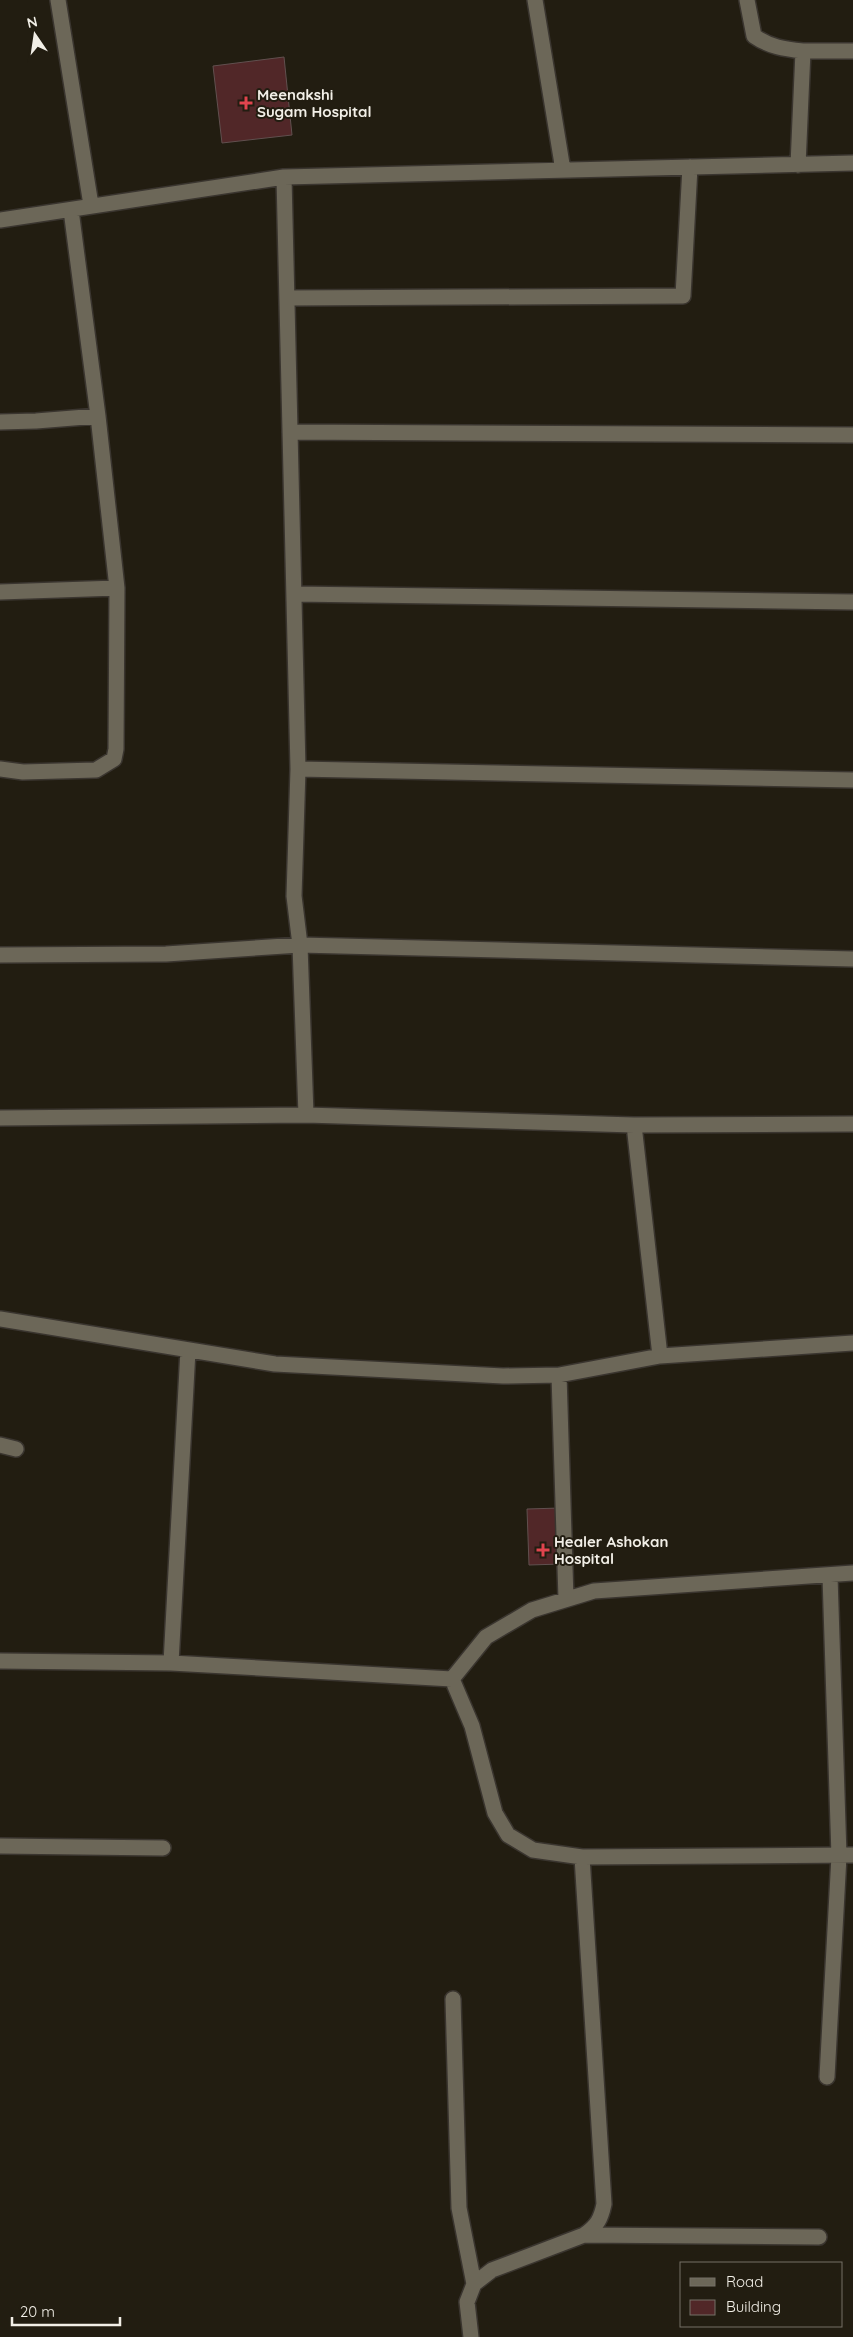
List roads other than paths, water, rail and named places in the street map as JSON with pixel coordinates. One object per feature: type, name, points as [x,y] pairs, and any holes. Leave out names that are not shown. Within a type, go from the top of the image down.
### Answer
[{"type":"street","points":[[58,0],[91,205]]},
{"type":"street","points":[[535,0],[563,170]]},
{"type":"street","points":[[747,0],[754,36],[765,44],[780,49],[803,51],[853,51]]},
{"type":"street","points":[[798,165],[803,51]]},
{"type":"street","points":[[0,220],[284,177],[853,163]]},
{"type":"street","points":[[286,298],[683,296],[690,167]]},
{"type":"street","points":[[284,177],[298,769],[294,896],[300,945],[306,1115]]},
{"type":"street","points":[[0,769],[22,772],[96,770],[114,759],[117,588],[98,416],[71,210]]},
{"type":"street","points":[[0,422],[98,416]]},
{"type":"street","points":[[290,432],[853,435]]},
{"type":"street","points":[[0,592],[117,588]]},
{"type":"street","points":[[294,594],[853,602]]},
{"type":"street","points":[[298,769],[853,780]]},
{"type":"street","points":[[0,955],[166,954],[300,945],[853,959]]},
{"type":"street","points":[[0,1118],[306,1115],[634,1124],[853,1124]]},
{"type":"street","points":[[634,1124],[660,1356]]},
{"type":"street","points":[[0,1319],[275,1364],[503,1376],[559,1375],[660,1356],[853,1343]]},
{"type":"street","points":[[170,1662],[188,1350]]},
{"type":"street","points":[[559,1375],[566,1599]]},
{"type":"street","points":[[0,1445],[16,1449]]},
{"type":"street","points":[[452,1680],[486,1637],[532,1610],[594,1591],[853,1573]]},
{"type":"street","points":[[827,2077],[846,1855],[830,1576]]},
{"type":"street","points":[[0,1661],[170,1662],[452,1680]]},
{"type":"street","points":[[452,1680],[472,1726],[495,1813],[508,1835],[533,1850],[582,1857],[846,1855]]},
{"type":"street","points":[[0,1846],[162,1848]]},
{"type":"street","points":[[470,2337],[466,2302],[474,2284],[492,2270],[584,2235],[596,2227],[601,2218],[604,2204],[582,1857]]},
{"type":"street","points":[[453,1999],[459,2208],[474,2284]]},
{"type":"street","points":[[584,2235],[819,2237]]},
{"type":"place","name":"Meenakshi Sugam Hospital","points":[[246,103]]},
{"type":"place","name":"Healer Ashokan Hospital","points":[[543,1550]]}]
